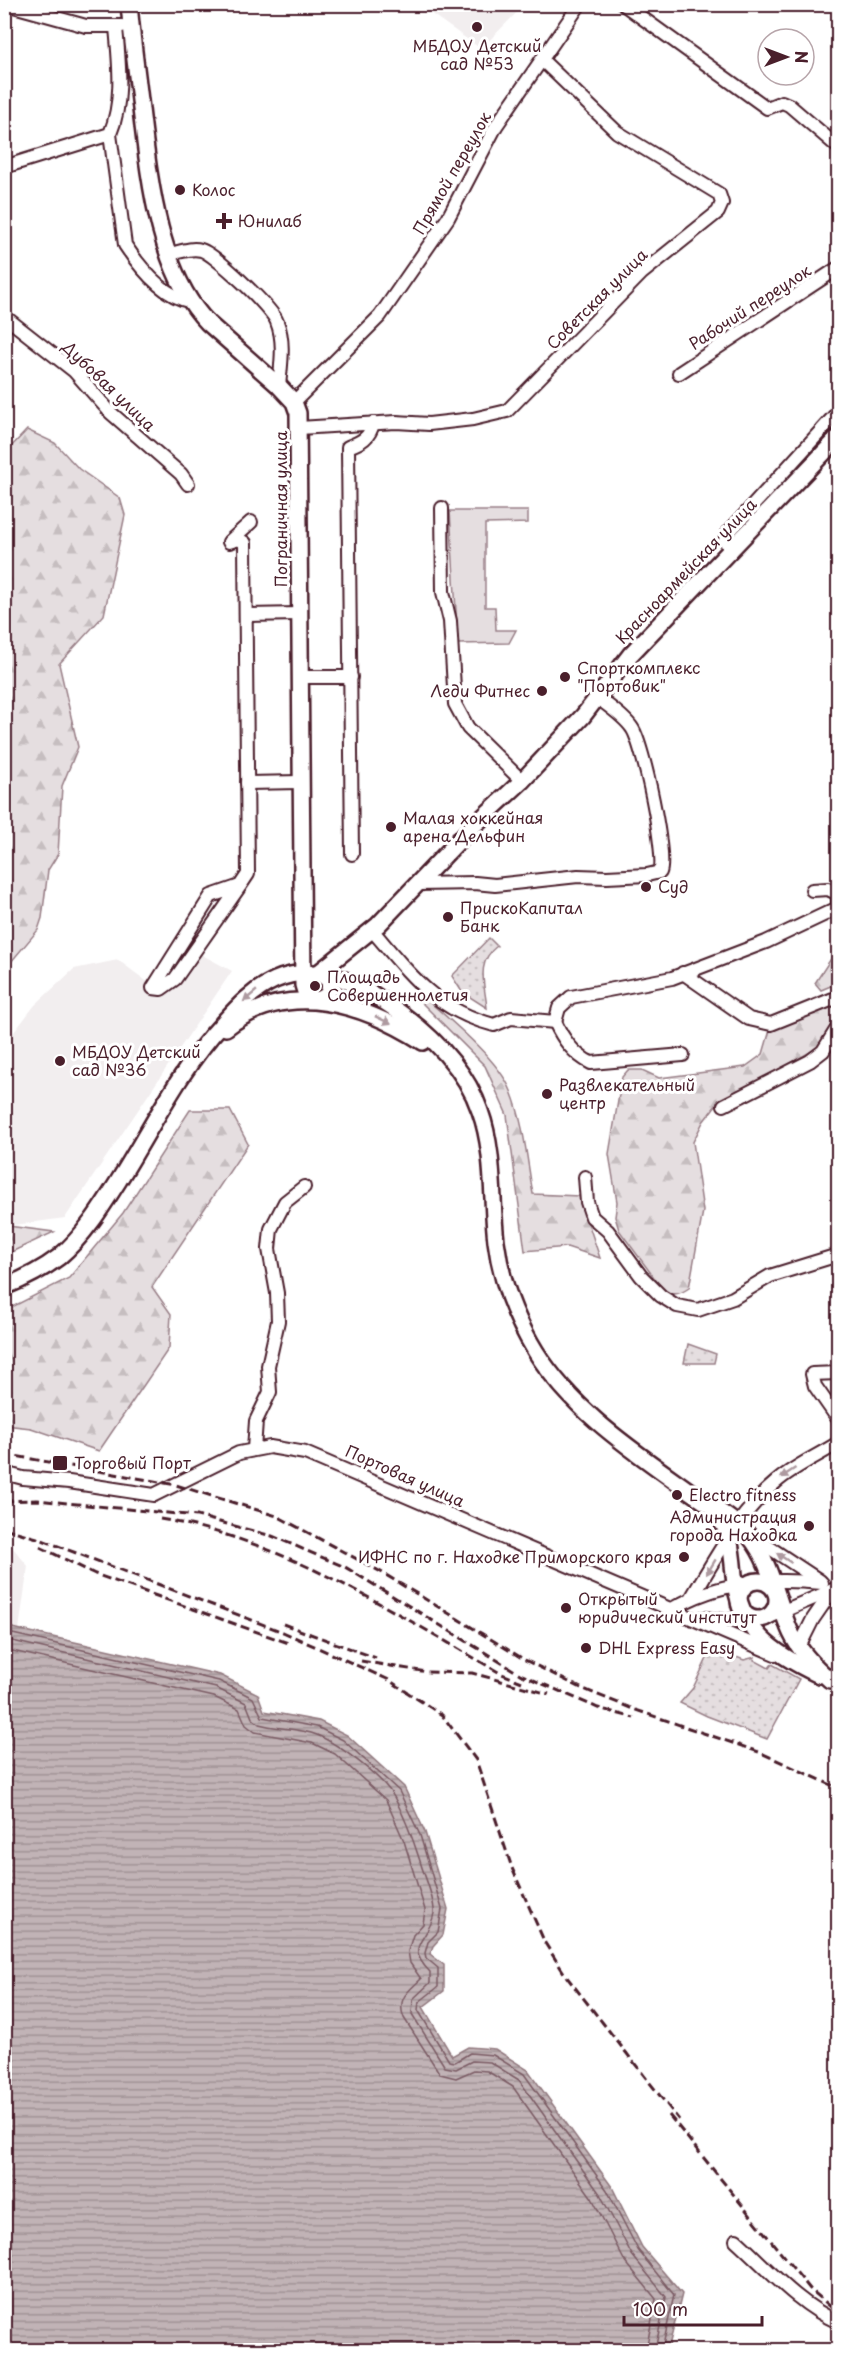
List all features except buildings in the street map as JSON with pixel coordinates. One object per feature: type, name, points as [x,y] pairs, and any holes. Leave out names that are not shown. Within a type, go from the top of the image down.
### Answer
[{"type":"main road","points":[[129,4],[123,26],[148,177],[170,254],[189,301],[208,323],[294,402]]},
{"type":"main road","name":"Пограничная улица","points":[[294,402],[299,428],[302,924],[308,977]]},
{"type":"main road","name":"Красноармейская улица","points":[[308,977],[367,935],[468,831],[522,781],[597,697],[630,655],[838,438]]},
{"type":"main road","name":"Красноармейская улица","points":[[334,984],[367,935]]},
{"type":"main road","points":[[308,977],[306,995],[316,1000],[326,996],[334,984]]},
{"type":"main road","points":[[4,1287],[40,1270],[80,1236],[102,1207],[197,1054],[253,992],[275,980],[308,977],[334,984],[395,1009],[436,1045],[456,1067],[480,1110],[487,1141],[501,1266],[512,1305],[534,1348],[559,1384],[591,1418],[702,1500],[758,1550],[799,1647],[835,1683]]},
{"type":"main road","points":[[197,1054],[232,1023],[251,1012],[284,1001],[316,1000],[349,1007],[392,1024],[426,1044],[456,1067]]},
{"type":"main road","points":[[738,1532],[735,1586],[746,1620],[763,1640],[795,1664],[835,1683]]},
{"type":"main road","points":[[754,1581],[771,1585],[777,1596],[776,1608],[762,1619],[746,1614],[740,1604],[744,1587],[754,1581]]},
{"type":"street","points":[[6,4],[23,6],[86,26],[123,26],[116,119],[110,134],[125,245],[134,258],[170,293],[178,299],[189,301]]},
{"type":"street","name":"Прямой переулок","points":[[294,402],[380,316],[448,218],[496,126],[543,61],[580,4]]},
{"type":"street","points":[[623,4],[767,108],[782,102],[789,105],[838,147]]},
{"type":"street","name":"Советская улица","points":[[299,428],[373,423],[429,424],[473,419],[507,411],[642,273],[718,212],[722,203],[719,194],[617,132],[543,61]]},
{"type":"street","points":[[4,167],[110,134]]},
{"type":"street","points":[[170,254],[191,249],[208,252],[271,310],[280,328],[282,348],[279,386]]},
{"type":"street","name":"Рабочий переулок","points":[[679,374],[838,268]]},
{"type":"street","name":"Дубовая улица","points":[[4,316],[74,371],[111,413],[181,474],[188,484]]},
{"type":"street","points":[[731,552],[725,540],[728,533],[838,412]]},
{"type":"street","points":[[352,854],[348,447],[363,441],[372,432],[373,423]]},
{"type":"street","points":[[442,508],[443,592],[450,621],[455,704],[468,728],[522,781]]},
{"type":"street","points":[[240,885],[211,896],[153,988],[161,989],[175,979],[248,874],[245,543],[238,539],[229,542],[251,522]]},
{"type":"street","points":[[246,615],[299,614]]},
{"type":"street","points":[[300,677],[351,677]]},
{"type":"street","points":[[417,884],[495,885],[578,876],[607,878],[660,872],[658,827],[632,728],[597,697]]},
{"type":"street","points":[[247,783],[300,782]]},
{"type":"street","points":[[683,1055],[591,1062],[580,1057],[563,1039],[555,1022],[559,1008],[571,998],[683,974],[766,942],[838,908],[838,894],[828,889],[812,890]]},
{"type":"street","points":[[367,935],[418,985],[460,1013],[494,1025],[511,1018],[555,1022]]},
{"type":"street","points":[[683,974],[749,1019],[771,1024],[838,997]]},
{"type":"street","points":[[724,1105],[810,1062],[822,1051],[838,1027]]},
{"type":"street","points":[[585,1177],[587,1203],[592,1217],[608,1231],[641,1276],[677,1306],[698,1310],[733,1298],[770,1276],[838,1254]]},
{"type":"street","points":[[4,1473],[23,1478],[154,1495],[208,1466],[254,1449],[256,1421],[270,1392],[268,1366],[278,1322],[277,1293],[269,1249],[271,1229],[285,1202],[304,1187]]},
{"type":"street","points":[[838,1372],[812,1374],[815,1386],[838,1419]]},
{"type":"street","points":[[692,1597],[776,1482],[838,1443]]},
{"type":"street","name":"Портовая улица","points":[[254,1449],[286,1449],[327,1460],[795,1664]]},
{"type":"street","points":[[738,1532],[831,1586]]},
{"type":"street","points":[[672,1610],[692,1597],[754,1581],[771,1579],[831,1586]]},
{"type":"street","points":[[690,1617],[762,1619],[783,1612],[831,1586]]},
{"type":"street","points":[[799,1647],[831,1586]]},
{"type":"street","points":[[736,2240],[805,2303],[838,2322]]},
{"type":"shaded area","name":"МБДОУ Детский сад №53","points":[[419,5],[524,5],[481,49]]},
{"type":"shaded area","points":[[180,943],[232,971],[65,1218],[7,1226],[4,1214],[4,1045],[35,1005],[74,969],[118,960],[149,983]]},
{"type":"shaded area","points":[[4,1544],[13,1548],[28,1566],[19,1629],[5,1626]]},
{"type":"green space","points":[[27,430],[55,443],[79,469],[120,498],[125,515],[104,615],[59,664],[78,747],[62,786],[58,854],[48,870],[42,918],[38,930],[5,969],[4,449],[8,450]]},
{"type":"green space","points":[[450,511],[528,511],[528,523],[485,524],[485,607],[495,607],[496,630],[516,630],[509,643],[458,644]]},
{"type":"green space","points":[[489,938],[497,946],[490,953],[484,967],[483,983],[487,1008],[462,992],[452,976]]},
{"type":"green space","points":[[838,948],[838,983],[821,990],[815,983]]},
{"type":"green space","points":[[417,991],[483,1051],[504,1078],[519,1116],[533,1194],[579,1196],[600,1258],[567,1247],[525,1251],[507,1115],[485,1066],[411,992]]},
{"type":"green space","points":[[838,1002],[838,1040],[819,1047],[716,1105],[703,1122],[693,1142],[703,1211],[689,1288],[677,1294],[664,1291],[619,1230],[615,1217],[617,1202],[609,1154],[622,1077],[628,1070],[642,1070],[659,1078],[745,1067],[763,1054],[770,1030]]},
{"type":"green space","points":[[190,1110],[230,1110],[248,1144],[152,1287],[171,1314],[169,1348],[99,1451],[31,1428],[5,1425],[4,1319],[10,1308],[69,1278],[123,1213]]},
{"type":"green space","points":[[4,1214],[8,1226],[54,1232],[5,1255]]},
{"type":"green space","points":[[688,1344],[716,1354],[714,1363],[684,1363]]},
{"type":"green space","points":[[712,1648],[744,1660],[755,1657],[754,1660],[769,1668],[772,1664],[799,1679],[767,1739],[680,1703],[693,1688]]},
{"type":"water","points":[[4,1626],[220,1675],[258,1694],[264,1711],[319,1721],[347,1735],[404,1787],[425,1832],[448,1909],[443,1935],[433,1946],[430,1954],[444,1965],[444,1991],[423,2007],[452,2056],[468,2047],[495,2049],[528,2070],[612,2187],[642,2247],[682,2294],[668,2350],[5,2350]]},
{"type":"railway","points":[[4,1454],[176,1485],[277,1516],[381,1572],[525,1660],[581,1688],[633,1709],[759,1752],[838,1788]]},
{"type":"railway","points":[[4,1501],[37,1500],[197,1516],[272,1536],[345,1567],[520,1674],[598,1708],[634,1718]]},
{"type":"railway","points":[[160,1519],[206,1529],[251,1543],[295,1561],[379,1603],[502,1674],[522,1682]]},
{"type":"railway","points":[[4,1528],[37,1538],[283,1632],[387,1679],[442,1715],[476,1760],[512,1868],[545,1943],[566,1976],[679,2120]]},
{"type":"railway","points":[[40,1547],[95,1574],[291,1644]]},
{"type":"railway","points":[[283,1624],[376,1658]]},
{"type":"railway","points":[[361,1661],[427,1672],[472,1673],[549,1694]]},
{"type":"railway","points":[[669,2115],[810,2289],[838,2313]]},
{"type":"place","name":"МБДОУ Детский сад №53","points":[[477,27]]},
{"type":"place","name":"Колос","points":[[180,190]]},
{"type":"place","name":"Юнилаб","points":[[224,221]]},
{"type":"place","name":"Спорткомплекс \"Портовик\"","points":[[565,677]]},
{"type":"place","name":"Леди Фитнес","points":[[542,691]]},
{"type":"place","name":"Малая хоккейная арена Дельфин","points":[[391,827]]},
{"type":"place","name":"Суд","points":[[646,887]]},
{"type":"place","name":"ПрискоКапитал Банк","points":[[448,917]]},
{"type":"place","name":"Площадь Совершеннолетия","points":[[315,986]]},
{"type":"place","name":"МБДОУ Детский сад №36","points":[[60,1061]]},
{"type":"place","name":"Развлекательный центр","points":[[547,1094]]},
{"type":"place","name":"Торговый Порт","points":[[60,1463]]},
{"type":"place","name":"Electro fitness","points":[[677,1495]]},
{"type":"place","name":"Администрация города Находка","points":[[809,1526]]},
{"type":"place","name":"ИФНС по г. Находке Приморского края","points":[[684,1557]]},
{"type":"place","name":"Открытый юридический институт","points":[[566,1608]]},
{"type":"place","name":"DHL Express Easy","points":[[586,1648]]}]
